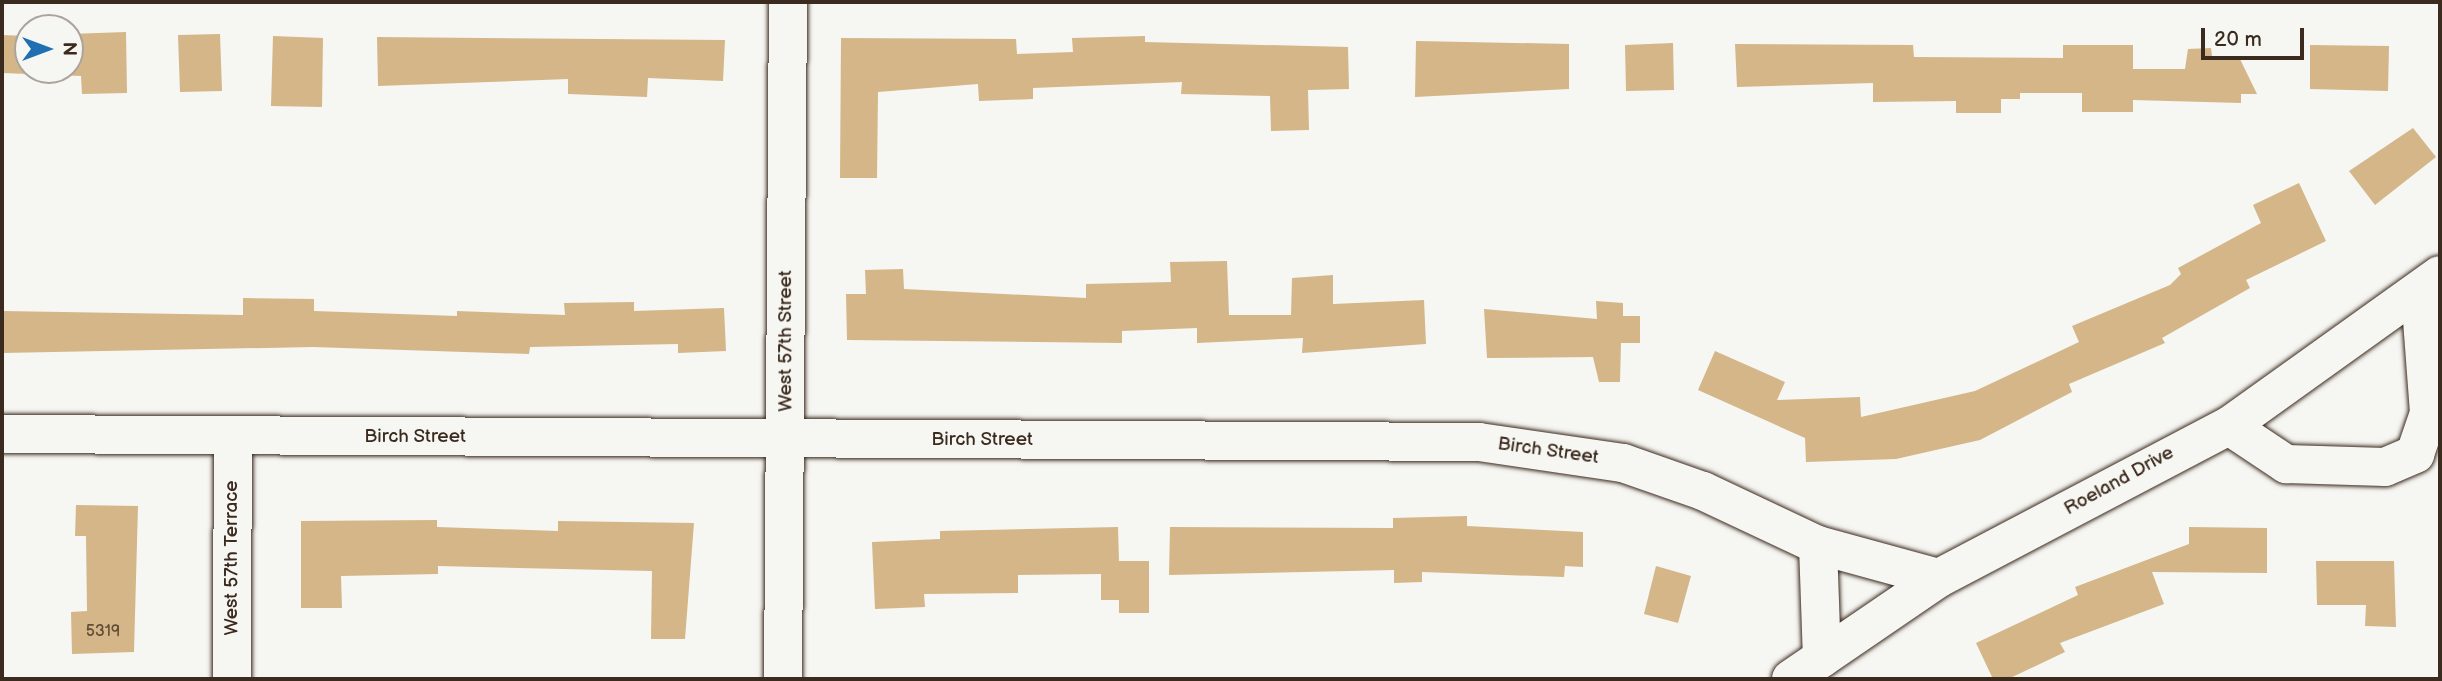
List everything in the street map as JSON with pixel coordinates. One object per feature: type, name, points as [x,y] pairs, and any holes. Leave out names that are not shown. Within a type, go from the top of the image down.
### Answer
[{"type":"street","name":"West 57th Street","points":[[783,679],[788,2]]},
{"type":"street","name":"Roeland Drive","points":[[1807,669],[1939,578],[2229,426],[2430,283]]},
{"type":"street","points":[[2229,426],[2286,464],[2385,467],[2415,454],[2429,412],[2430,283]]},
{"type":"street","name":"Birch Street","points":[[2,434],[1479,442],[1544,448],[1623,463],[1703,491],[1818,545],[1939,578]]},
{"type":"street","name":"West 57th Terrace","points":[[232,679],[233,436]]},
{"type":"street","points":[[1807,669],[1818,545]]},
{"type":"building","points":[[126,32],[127,93],[82,94],[84,34]]},
{"type":"building","points":[[220,34],[222,91],[180,92],[178,35]]},
{"type":"building","points":[[2,35],[14,35],[14,73],[2,73]]},
{"type":"building","points":[[273,36],[323,38],[322,107],[271,106]]},
{"type":"building","points":[[1145,36],[1145,42],[1348,47],[1349,89],[1308,90],[1309,130],[1271,131],[1270,96],[1181,94],[1182,82],[1033,88],[1033,99],[979,101],[978,84],[878,92],[877,178],[840,178],[841,38],[1016,39],[1017,54],[1073,52],[1072,38]]},
{"type":"building","points":[[377,37],[725,40],[723,81],[648,78],[647,97],[568,94],[568,79],[378,86]]},
{"type":"building","points":[[1416,41],[1569,44],[1569,89],[1415,97]]},
{"type":"building","points":[[1673,43],[1674,90],[1626,91],[1625,45]]},
{"type":"building","points":[[1735,44],[1913,45],[1914,57],[2063,58],[2063,45],[2133,45],[2133,69],[2185,69],[2188,49],[2211,48],[2212,56],[2239,57],[2257,94],[2241,94],[2241,103],[2133,100],[2133,112],[2082,112],[2082,93],[2020,93],[2020,99],[2001,99],[2001,113],[1956,113],[1956,101],[1873,102],[1873,83],[1737,87]]},
{"type":"building","points":[[2310,45],[2389,46],[2388,91],[2310,89]]},
{"type":"building","points":[[2413,128],[2436,157],[2375,205],[2349,171]]},
{"type":"building","points":[[2299,183],[2326,241],[2246,280],[2250,288],[2162,338],[2165,343],[2069,384],[2072,392],[1980,440],[1896,459],[1806,462],[1805,438],[1698,390],[1715,351],[1785,382],[1777,400],[1860,397],[1861,417],[1975,391],[2079,342],[2072,326],[2170,285],[2181,274],[2178,268],[2261,223],[2253,205]]},
{"type":"building","points":[[1227,261],[1229,315],[1291,315],[1292,278],[1333,275],[1333,304],[1424,300],[1426,344],[1302,353],[1303,338],[1197,343],[1197,328],[1122,331],[1122,343],[847,340],[846,294],[866,294],[865,270],[903,269],[904,289],[1086,298],[1086,284],[1171,282],[1170,262]]},
{"type":"building","points":[[243,298],[314,299],[314,311],[457,316],[457,311],[565,315],[564,303],[634,302],[634,311],[724,308],[726,351],[678,353],[678,344],[530,347],[529,354],[313,347],[2,353],[2,311],[243,315]]},
{"type":"building","points":[[1596,301],[1623,303],[1623,316],[1640,316],[1640,343],[1621,343],[1620,382],[1599,382],[1593,357],[1487,358],[1484,309],[1597,319]]},
{"type":"building","points":[[76,505],[138,506],[134,652],[72,654],[71,612],[87,611],[86,536],[75,536]]},
{"type":"building","points":[[1467,516],[1467,526],[1583,532],[1583,567],[1565,566],[1564,577],[1422,572],[1422,582],[1394,583],[1394,570],[1169,575],[1170,527],[1393,528],[1393,518]]},
{"type":"building","points":[[437,520],[437,527],[558,531],[558,521],[694,523],[685,639],[651,639],[652,571],[438,566],[438,574],[341,576],[342,608],[301,608],[301,521]]},
{"type":"building","points":[[1118,527],[1119,561],[1149,561],[1149,613],[1119,613],[1119,600],[1101,600],[1101,574],[1018,575],[1018,593],[924,594],[925,607],[875,609],[872,542],[940,539],[940,531]]},
{"type":"building","points":[[2189,527],[2267,528],[2267,573],[2152,572],[2164,604],[2060,643],[2065,652],[2008,679],[1993,679],[1976,643],[2078,595],[2075,587],[2189,544]]},
{"type":"building","points":[[2316,561],[2394,561],[2396,627],[2365,626],[2366,605],[2317,605]]},
{"type":"building","points":[[1656,566],[1691,576],[1678,623],[1644,614]]}]
